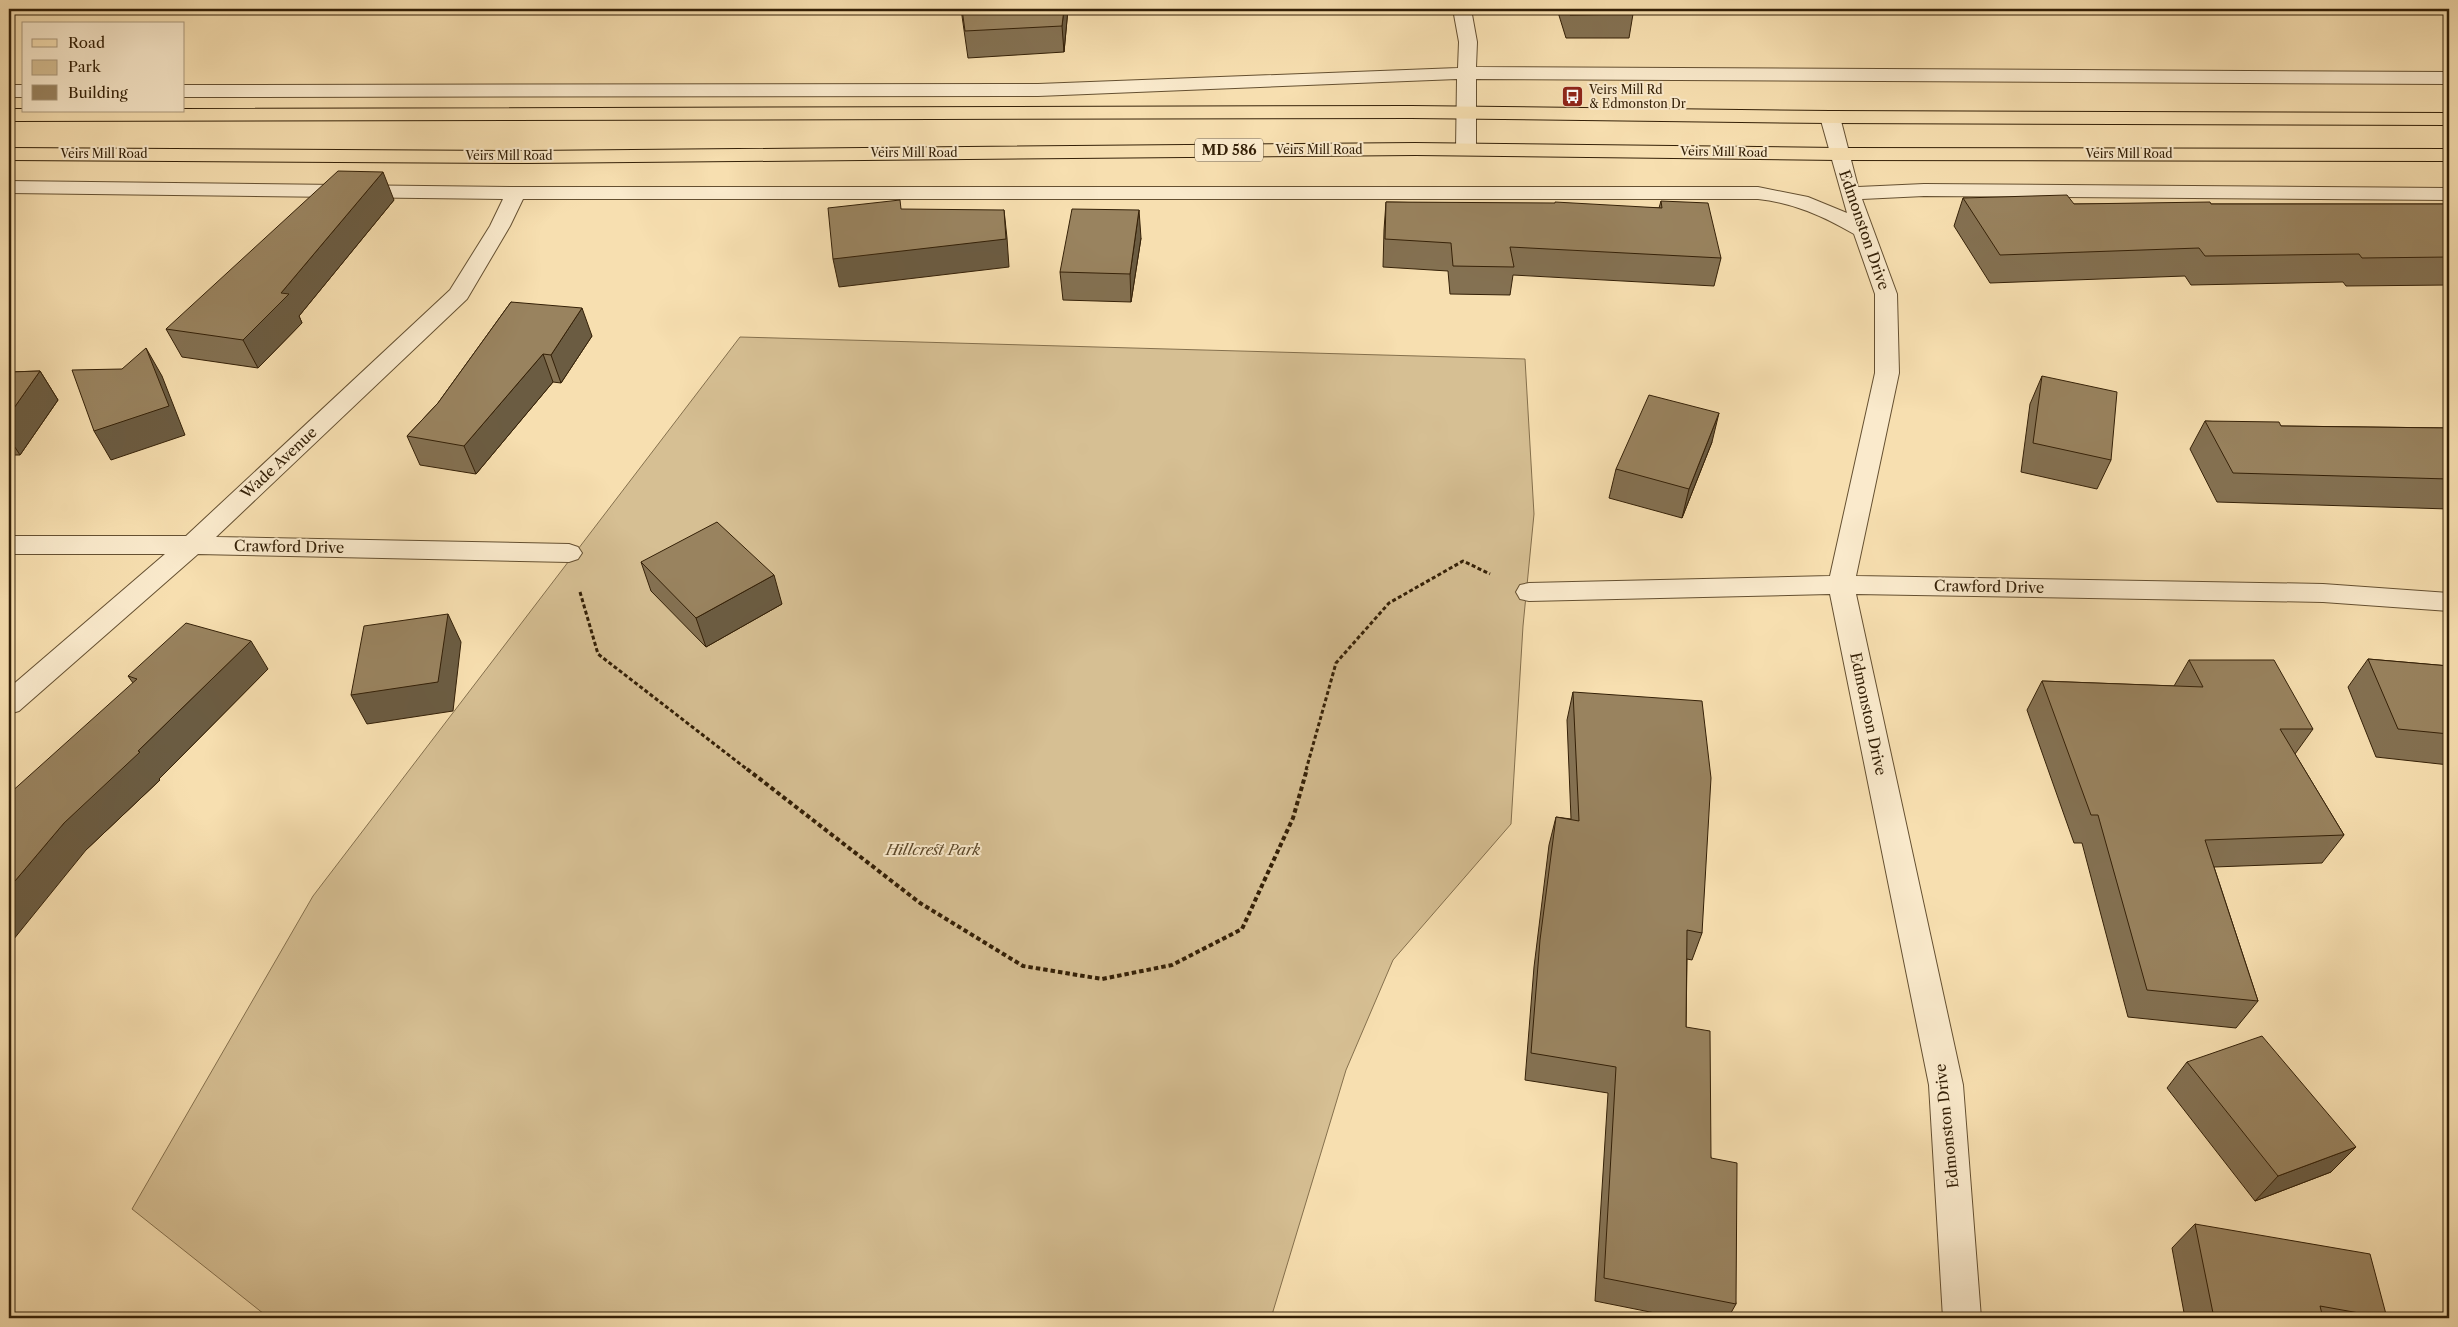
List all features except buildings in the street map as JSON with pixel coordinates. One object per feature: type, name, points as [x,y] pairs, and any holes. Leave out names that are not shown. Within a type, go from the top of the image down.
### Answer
[{"type":"main road","points":[[9,115],[1465,112],[1830,117],[2449,118]]},
{"type":"main road","name":"Veirs Mill Road","points":[[9,154],[528,157],[1466,149],[1838,154],[2449,155]]},
{"type":"street","points":[[1462,9],[1468,42],[1465,112],[1466,149]]},
{"type":"street","points":[[185,90],[1038,90],[1466,73],[2449,78]]},
{"type":"street","points":[[9,91],[22,91]]},
{"type":"street","name":"Edmonston Drive","points":[[1830,117],[1838,154],[1850,193],[1886,294],[1887,373],[1841,585],[1946,1085],[1962,1318]]},
{"type":"street","points":[[9,187],[516,193],[1758,193],[1785,195],[1803,200],[1864,231]]},
{"type":"street","points":[[1850,193],[1924,190],[2449,194]]},
{"type":"street","name":"Wade Avenue","points":[[9,704],[192,544],[458,294],[500,226],[516,193]]},
{"type":"street","name":"Crawford Drive","points":[[9,545],[192,544],[569,553]]},
{"type":"street","name":"Crawford Drive","points":[[1530,592],[1841,585],[2323,593],[2449,602]]},
{"type":"path","points":[[569,553],[598,654],[920,903],[1023,966],[1102,979],[1172,965],[1242,929],[1293,818],[1336,664],[1389,603],[1463,560],[1530,592]]},
{"type":"green space","name":"Hillcrest Park","points":[[740,337],[1525,359],[1534,514],[1523,626],[1511,824],[1393,960],[1346,1070],[1271,1318],[269,1318],[132,1209],[313,896]]},
{"type":"place","name":"Veirs Mill Rd & Edmonston Dr","points":[[1573,97]]}]
